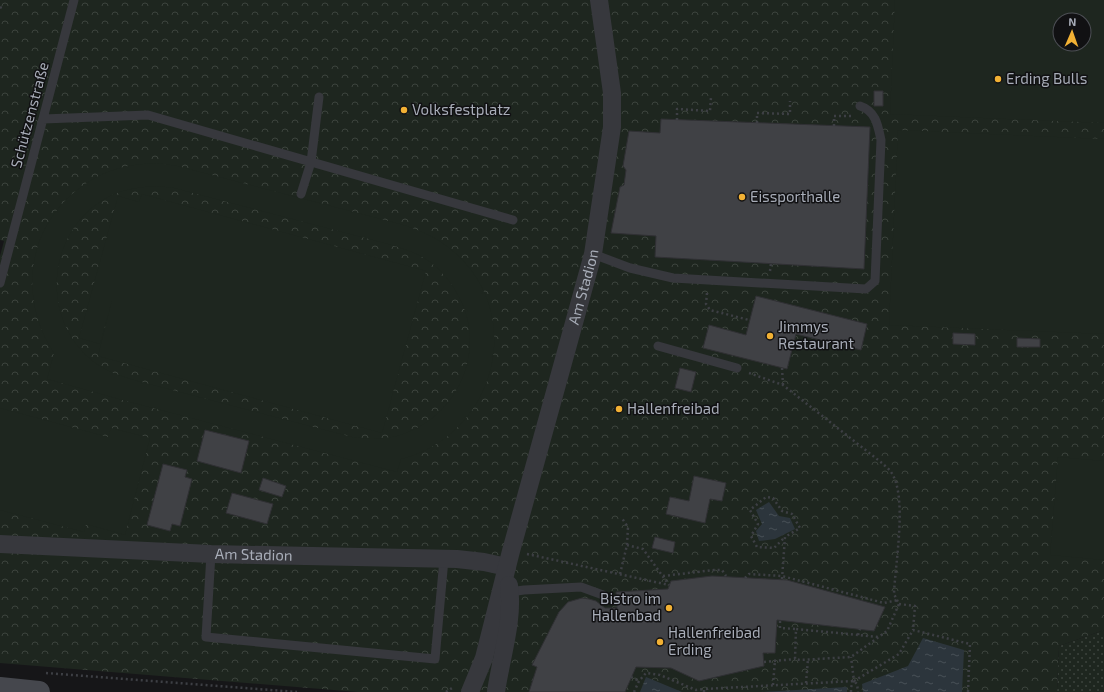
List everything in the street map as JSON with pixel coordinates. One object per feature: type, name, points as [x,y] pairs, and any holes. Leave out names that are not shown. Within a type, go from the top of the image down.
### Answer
[{"type":"main road","points":[[0,688],[42,682]]},
{"type":"street","name":"Am Stadion","points":[[470,692],[484,658],[509,559],[592,254],[612,127],[612,94],[599,0]]},
{"type":"street","name":"Am Stadion","points":[[0,544],[211,554],[444,559],[484,562],[509,559]]},
{"type":"street","name":"Am Stadion","points":[[496,692],[508,622],[510,592],[509,559]]},
{"type":"lane","name":"Schützenstraße","points":[[0,283],[74,0]]},
{"type":"lane","points":[[301,194],[312,162],[319,97]]},
{"type":"lane","points":[[592,254],[630,268],[673,278],[866,289],[875,281],[881,140],[877,120],[867,108],[860,106]]},
{"type":"lane","points":[[43,120],[148,115],[513,220]]},
{"type":"lane","points":[[658,346],[737,368]]},
{"type":"lane","points":[[211,554],[206,636],[435,658],[444,559]]},
{"type":"lane","points":[[510,592],[581,587],[603,595]]},
{"type":"path","points":[[677,120],[677,109],[710,111],[711,97]]},
{"type":"path","points":[[757,123],[757,112],[790,114],[790,101]]},
{"type":"path","points":[[834,116],[834,126]]},
{"type":"path","points":[[770,271],[771,264]]},
{"type":"path","points":[[708,280],[706,304],[710,310],[749,320]]},
{"type":"path","points":[[737,368],[782,386],[882,463],[891,472],[898,489],[900,506],[894,594],[898,602],[887,631],[851,657],[775,660],[764,662]]},
{"type":"path","points":[[782,368],[782,386]]},
{"type":"path","points":[[766,497],[773,498],[782,511],[792,514],[800,528],[785,537],[774,548],[757,547],[751,536],[758,524],[750,510],[766,497]]},
{"type":"path","points":[[620,574],[627,544],[628,527],[621,517]]},
{"type":"path","points":[[782,577],[785,537]]},
{"type":"path","points":[[509,559],[620,574],[669,585],[643,549],[627,544]]},
{"type":"path","points":[[663,576],[714,570],[722,570],[726,576]]},
{"type":"path","points":[[634,692],[639,680],[646,673],[660,675],[696,691],[854,681],[899,654],[912,630],[915,606],[898,602],[884,603],[873,601],[782,577],[749,574],[745,578]]},
{"type":"path","points":[[780,620],[780,628],[879,637]]},
{"type":"path","points":[[795,659],[796,629]]},
{"type":"path","points":[[858,635],[860,629]]},
{"type":"path","points":[[912,630],[970,644],[968,692]]},
{"type":"path","points":[[851,657],[854,681],[857,684],[858,692]]},
{"type":"path","points":[[806,683],[808,659]]},
{"type":"path","points":[[773,685],[775,660]]},
{"type":"path","points":[[631,677],[639,680]]},
{"type":"path","points":[[851,692],[851,687],[854,681]]},
{"type":"path","points":[[42,682],[297,692]]},
{"type":"green space","points":[[0,0],[1104,0],[1104,630],[1059,646],[1057,692],[358,692],[0,663],[0,256],[4,241],[0,240]]},
{"type":"green space","name":"Erding Bulls","points":[[895,0],[1104,0],[1104,123],[890,114]]},
{"type":"green space","points":[[898,130],[1104,139],[1104,334],[889,325]]},
{"type":"green space","points":[[157,163],[177,166],[400,224],[428,235],[454,252],[477,278],[490,308],[494,340],[490,371],[478,400],[459,426],[433,446],[401,459],[397,472],[47,379],[54,353],[42,329],[34,305],[32,280],[35,256],[43,233],[56,212],[73,193],[95,178],[110,171],[133,165]],"holes":[[[157,186],[174,188],[392,245],[416,254],[430,262],[441,272],[455,290],[462,303],[468,323],[470,343],[467,363],[461,381],[451,398],[438,413],[422,425],[403,434],[384,438],[358,438],[134,380],[121,376],[98,365],[88,357],[72,339],[62,318],[57,295],[58,272],[63,250],[73,229],[88,211],[108,197],[126,190],[138,188]]]},
{"type":"green space","points":[[142,194],[426,271],[382,433],[98,356],[112,300],[100,344],[79,338],[118,196],[139,202]]},
{"type":"green space","points":[[0,408],[108,437],[111,428],[150,438],[125,535],[86,524],[84,532],[0,510]]},
{"type":"green space","points":[[1058,457],[1104,461],[1104,560],[1050,555]]},
{"type":"green space","points":[[1104,630],[1104,692],[1057,692],[1059,646]]},
{"type":"water","points":[[769,502],[779,516],[790,518],[795,529],[775,539],[759,541],[756,531],[762,524],[756,510]]},
{"type":"water","points":[[923,638],[964,650],[962,692],[863,692],[862,684],[908,666]]},
{"type":"water","points":[[646,677],[682,692],[640,692]]},
{"type":"water","points":[[847,687],[847,692],[761,692]]},
{"type":"building","points":[[874,91],[883,91],[883,106],[874,106]]},
{"type":"building","name":"Eissporthalle","points":[[661,119],[870,127],[864,269],[655,257],[656,236],[611,233],[620,187],[624,185],[626,170],[623,166],[629,131],[660,133]]},
{"type":"building","points":[[756,296],[867,324],[861,350],[796,334],[787,369],[703,348],[709,325],[746,335]]},
{"type":"building","points":[[953,333],[975,334],[975,345],[953,344]]},
{"type":"building","points":[[1017,338],[1040,339],[1040,347],[1017,347]]},
{"type":"building","points":[[680,368],[696,372],[691,392],[675,388]]},
{"type":"building","points":[[205,430],[249,441],[241,473],[197,461]]},
{"type":"building","points":[[163,464],[187,470],[185,477],[192,479],[180,526],[172,524],[170,531],[147,525]]},
{"type":"building","points":[[694,476],[726,483],[722,501],[710,499],[705,523],[666,514],[670,497],[689,501]]},
{"type":"building","points":[[263,478],[286,486],[282,497],[259,490]]},
{"type":"building","points":[[232,493],[273,504],[267,524],[226,513]]},
{"type":"building","points":[[655,537],[675,542],[673,553],[652,548]]},
{"type":"building","name":"Hallenfreibad Erding","points":[[712,576],[787,580],[885,607],[874,631],[777,620],[775,653],[763,653],[764,666],[699,681],[671,668],[636,667],[625,692],[529,692],[537,667],[532,665],[559,612],[568,602],[582,598],[596,601],[605,608],[617,608],[616,592],[668,589],[671,581]]},
{"type":"place","name":"Erding Bulls","points":[[998,79]]},
{"type":"place","name":"Volksfestplatz","points":[[404,110]]},
{"type":"place","name":"Eissporthalle","points":[[742,197]]},
{"type":"place","name":"Jimmys Restaurant","points":[[770,336]]},
{"type":"place","name":"Hallenfreibad","points":[[619,409]]},
{"type":"place","name":"Bistro im Hallenbad","points":[[669,608]]},
{"type":"place","name":"Hallenfreibad Erding","points":[[660,642]]}]
